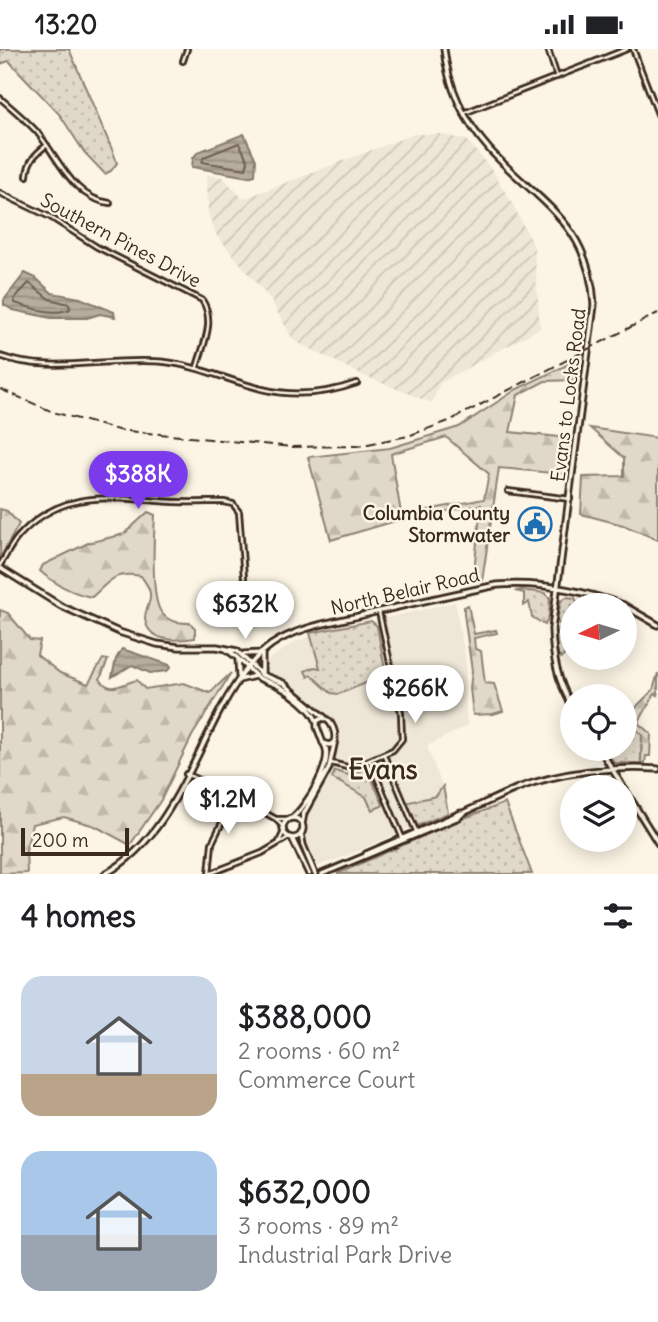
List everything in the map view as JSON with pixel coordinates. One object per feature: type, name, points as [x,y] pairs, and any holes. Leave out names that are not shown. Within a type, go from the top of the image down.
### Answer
[{"type":"street","points":[[183,61],[187,49]]},
{"type":"street","name":"Evans to Locks Road","points":[[444,49],[451,85],[464,113],[491,151],[566,222],[590,272],[594,305],[553,617],[553,652],[561,684]]},
{"type":"street","points":[[548,49],[557,77]]},
{"type":"street","points":[[464,113],[627,49]]},
{"type":"street","points":[[633,49],[658,114]]},
{"type":"street","points":[[0,98],[25,120],[47,145],[77,187],[96,201],[110,203]]},
{"type":"street","points":[[27,176],[28,166],[35,155],[47,145]]},
{"type":"street","name":"Southern Pines Drive","points":[[0,193],[50,217],[97,247],[202,300],[209,317],[209,326],[197,367]]},
{"type":"street","points":[[0,356],[21,363],[44,365],[150,361],[197,367],[248,385],[283,393],[324,392],[357,383]]},
{"type":"street","points":[[508,491],[570,499]]},
{"type":"street","points":[[244,578],[239,512],[233,505],[224,502],[101,496],[70,502],[46,513],[18,537],[0,566],[61,606],[119,632],[157,644],[225,649],[240,655],[262,653],[260,676]]},
{"type":"street","name":"North Belair Road","points":[[105,874],[127,860],[155,831],[238,679],[262,653],[279,640],[304,629],[497,585],[526,584],[583,593]]},
{"type":"street","points":[[331,763],[350,769],[370,761],[398,746],[403,731],[379,612]]},
{"type":"street","name":"North Belair Road","points":[[637,613],[658,625]]},
{"type":"street","points":[[240,655],[260,676]]},
{"type":"street","points":[[240,655],[238,679],[260,676],[283,683],[313,713],[328,752],[325,767],[303,807],[290,818],[283,829],[279,842]]},
{"type":"street","points":[[289,691],[330,723],[335,740],[331,763],[304,813],[302,824],[303,845],[315,874]]},
{"type":"street","points":[[317,723],[325,718]]},
{"type":"street","points":[[324,744],[330,745],[335,740]]},
{"type":"street","points":[[383,755],[417,833]]},
{"type":"street","points":[[370,761],[403,839]]},
{"type":"street","points":[[607,761],[616,775]]},
{"type":"street","points":[[322,874],[368,852],[459,817],[520,787],[612,769],[658,769]]},
{"type":"street","points":[[186,774],[276,818],[297,818],[302,824]]},
{"type":"street","points":[[235,796],[215,835],[209,874],[262,853],[301,833]]},
{"type":"street","points":[[637,810],[658,843]]},
{"type":"street","points":[[276,818],[295,841],[309,874]]},
{"type":"shaded area","points":[[414,134],[440,134],[467,140],[492,170],[534,246],[540,328],[440,383],[432,403],[364,376],[293,340],[270,299],[217,236],[208,214],[207,175],[223,177],[243,199]]},
{"type":"shaded area","points":[[455,602],[466,664],[467,726],[427,746],[442,786],[447,811],[349,855],[317,866],[306,848],[307,817],[332,766],[338,738],[332,719],[286,681],[265,670],[269,659],[295,642],[314,635]]},
{"type":"green space","points":[[0,49],[69,49],[114,154],[117,163],[111,171],[105,174],[84,152],[60,115],[9,61],[0,64]]},
{"type":"green space","points":[[577,360],[574,380],[545,381],[518,395],[510,432],[569,438],[562,474],[499,468],[482,581],[473,581],[481,505],[413,517],[412,513],[484,499],[489,474],[446,437],[391,454],[402,519],[331,540],[308,457],[390,448],[459,427],[517,389]]},
{"type":"green space","points":[[590,428],[658,438],[658,540],[623,525],[581,514],[583,477],[624,476],[624,458]]},
{"type":"green space","points":[[0,509],[7,511],[19,524],[0,558]]},
{"type":"green space","points":[[148,512],[155,515],[154,565],[158,604],[161,612],[170,620],[190,623],[195,628],[195,638],[164,639],[151,632],[145,618],[150,591],[141,576],[125,575],[114,578],[92,597],[64,587],[40,571],[43,565],[88,543],[124,534]]},
{"type":"green space","points":[[515,591],[545,593],[550,598],[549,616],[545,625],[532,617],[529,602],[524,606],[524,593]]},
{"type":"green space","points":[[468,605],[474,634],[496,630],[497,633],[474,638],[475,649],[481,651],[485,683],[494,684],[503,711],[493,714],[473,715],[470,688],[472,671],[464,614],[464,607]]},
{"type":"green space","points":[[0,610],[8,613],[30,640],[40,641],[37,655],[60,673],[88,684],[103,659],[108,660],[100,679],[112,687],[137,680],[145,689],[184,683],[210,693],[231,673],[192,736],[161,800],[130,845],[95,826],[64,817],[32,824],[26,851],[27,873],[0,874]]},
{"type":"green space","points":[[371,621],[377,626],[386,675],[339,694],[331,693],[311,675],[308,677],[305,671],[314,667],[320,668],[310,633]]},
{"type":"green space","points":[[560,625],[560,656],[556,647],[556,635]]},
{"type":"green space","points":[[658,673],[658,695],[655,694],[638,723],[651,734],[650,756],[646,756],[645,763],[641,763],[642,735],[637,730],[637,707],[653,690]]},
{"type":"green space","points":[[637,730],[642,734],[641,763],[613,761],[637,761]]},
{"type":"green space","points":[[367,768],[383,804],[372,810],[366,797],[332,778],[335,771],[348,775]]},
{"type":"green space","points":[[443,786],[448,813],[417,826],[409,802],[436,796]]},
{"type":"green space","points":[[505,803],[532,874],[337,874],[459,820]]},
{"type":"water","points":[[244,134],[256,160],[255,175],[248,177],[192,167],[193,158],[198,152]]},
{"type":"water","points":[[25,273],[36,278],[52,293],[80,298],[114,312],[115,317],[100,314],[87,318],[51,318],[13,310],[4,305],[4,300]]},
{"type":"water","points":[[122,649],[171,667],[167,671],[150,673],[132,665],[112,677],[116,659]]},
{"type":"railway","points":[[0,389],[53,412],[118,430],[292,447],[358,446],[408,436],[449,421],[658,313]]},
{"type":"place","name":"Columbia County Stormwater","points":[[535,524]]},
{"type":"district","name":"Evans","points":[[383,770]]}]
